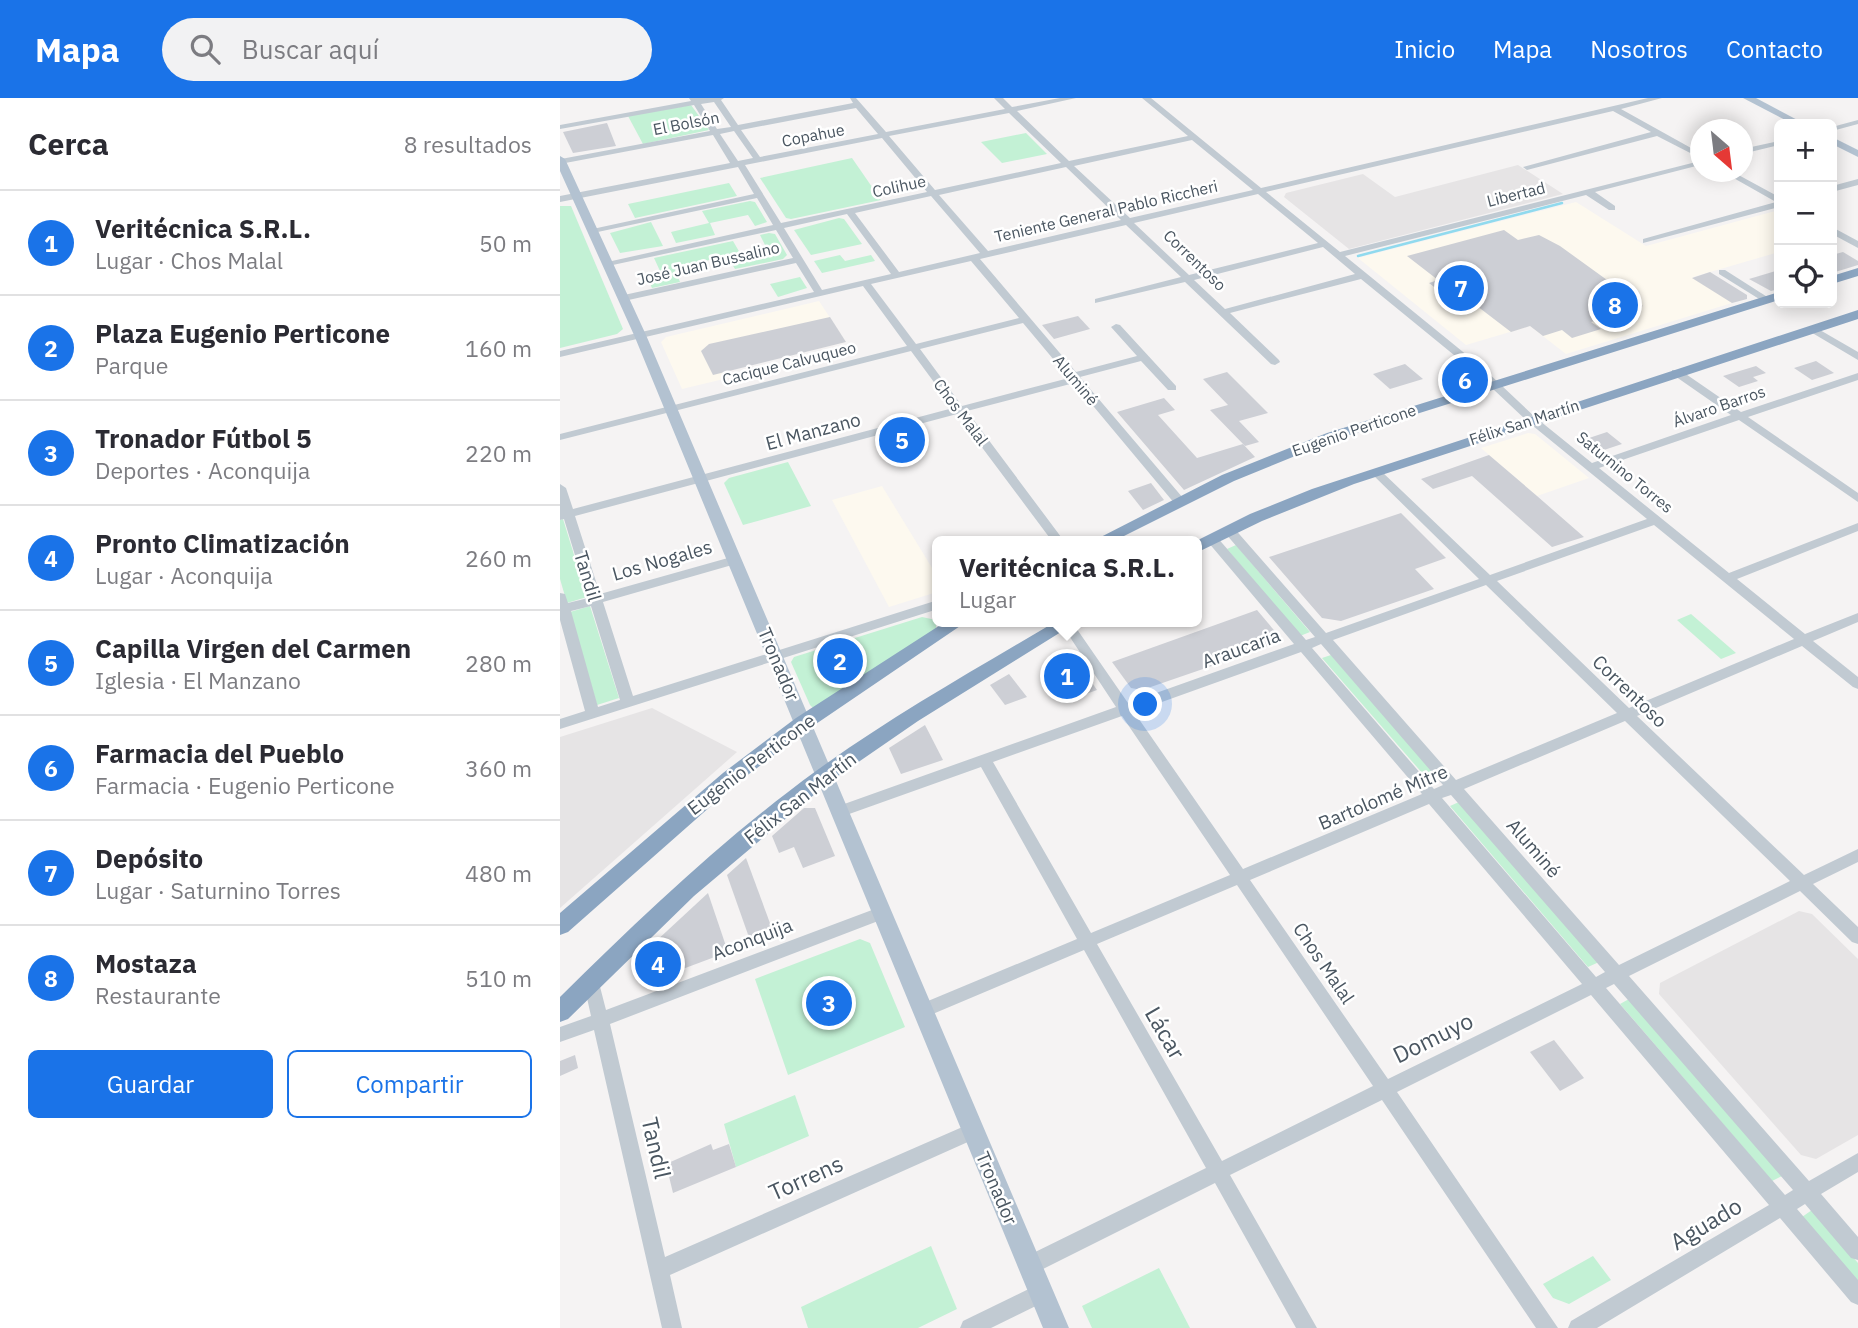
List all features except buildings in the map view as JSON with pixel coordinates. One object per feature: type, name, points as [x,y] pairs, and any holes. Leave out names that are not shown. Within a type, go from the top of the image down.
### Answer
[{"type":"highway","points":[[1837,278],[1858,272]]},
{"type":"highway","name":"Eugenio Perticone","points":[[1111,536],[1179,501],[1321,440],[1773,298]]},
{"type":"highway","name":"Félix San Martín","points":[[1202,545],[1301,498],[1531,419],[1858,314]]},
{"type":"highway","name":"Eugenio Perticone","points":[[560,926],[690,811],[803,723],[938,627]]},
{"type":"highway","name":"Félix San Martín","points":[[560,1012],[701,877],[823,777],[909,719],[1059,627]]},
{"type":"main road","points":[[1748,98],[1790,119]]},
{"type":"main road","points":[[1837,143],[1858,154]]},
{"type":"main road","name":"Tronador","points":[[561,164],[640,335],[1056,1328]]},
{"type":"street","points":[[560,127],[694,100],[717,98],[758,160]]},
{"type":"street","name":"Correntoso","points":[[998,98],[1275,362]]},
{"type":"street","name":"Copahue","points":[[560,199],[1072,98]]},
{"type":"street","name":"Saturnino Torres","points":[[1146,98],[1494,384],[1531,419],[1858,684]]},
{"type":"street","points":[[1601,98],[1690,151]]},
{"type":"street","name":"Teniente General Pablo Riccheri","points":[[560,354],[1658,98]]},
{"type":"street","points":[[694,100],[760,195],[820,294]]},
{"type":"street","points":[[855,101],[986,255]]},
{"type":"street","name":"El Bolsón","points":[[561,164],[855,101]]},
{"type":"street","points":[[1837,128],[1858,122]]},
{"type":"street","points":[[1527,167],[1658,133]]},
{"type":"street","name":"Colihue","points":[[608,263],[1195,137]]},
{"type":"street","points":[[1753,149],[1774,144]]},
{"type":"street","name":"Libertad","points":[[1338,255],[1690,166]]},
{"type":"street","points":[[1744,182],[1774,199]]},
{"type":"street","points":[[1837,188],[1858,182]]},
{"type":"street","points":[[1588,192],[1612,208]]},
{"type":"street","points":[[593,230],[760,195]]},
{"type":"street","points":[[1646,241],[1774,203]]},
{"type":"street","points":[[849,211],[897,276]]},
{"type":"street","points":[[1837,233],[1858,244]]},
{"type":"street","points":[[1098,301],[1325,244]]},
{"type":"street","name":"Aluminé","points":[[974,258],[1179,501]]},
{"type":"street","name":"José Juan Bussalino","points":[[624,298],[799,259]]},
{"type":"street","points":[[1722,272],[1773,298]]},
{"type":"street","points":[[1224,312],[1363,275]]},
{"type":"street","name":"Chos Malal","points":[[864,283],[1054,536]]},
{"type":"street","name":"Cacique Calvuqueo","points":[[560,437],[1025,319]]},
{"type":"street","points":[[1116,327],[1172,388]]},
{"type":"street","points":[[1813,329],[1858,357]]},
{"type":"street","name":"El Manzano","points":[[564,515],[960,410],[1144,358]]},
{"type":"street","points":[[1676,372],[1858,498]]},
{"type":"street","name":"Álvaro Barros","points":[[1591,467],[1858,376]]},
{"type":"street","name":"Correntoso","points":[[1376,472],[1858,937]]},
{"type":"street","name":"Tandil","points":[[560,488],[564,515],[628,703]]},
{"type":"street","name":"Araucaria","points":[[838,812],[1656,520]]},
{"type":"street","points":[[1728,578],[1858,527]]},
{"type":"street","name":"Aluminé","points":[[1229,530],[1858,1251]]},
{"type":"street","points":[[1212,539],[1858,1295]]},
{"type":"street","name":"Los Nogales","points":[[561,605],[595,600],[735,560]]},
{"type":"street","name":"Tandil","points":[[561,605],[593,714]]},
{"type":"street","points":[[560,724],[932,606]]},
{"type":"street","points":[[922,609],[932,615]]},
{"type":"street","name":"Bartolomé Mitre","points":[[922,1011],[1858,617]]},
{"type":"street","name":"Chos Malal","points":[[1070,627],[1548,1328]]},
{"type":"street","name":"Lácar","points":[[984,760],[1307,1328]]},
{"type":"street","name":"Domuyo","points":[[1030,1265],[1858,855]]},
{"type":"street","name":"Aconquija","points":[[560,1035],[880,913]]},
{"type":"street","name":"Tandil","points":[[591,980],[672,1328]]},
{"type":"street","name":"Torrens","points":[[659,1270],[973,1131]]},
{"type":"street","name":"Aguado","points":[[1578,1328],[1858,1162]]},
{"type":"street","points":[[970,1328],[1041,1293]]},
{"type":"shaded area","points":[[1518,165],[1563,194],[1349,249],[1284,197],[1286,193],[1363,174],[1395,197]]},
{"type":"shaded area","points":[[1576,202],[1646,246],[1774,211],[1774,253],[1693,277],[1732,303],[1566,354],[1530,326],[1466,345],[1358,258]]},
{"type":"shaded area","points":[[819,301],[846,342],[725,371],[728,378],[682,389],[661,342],[666,337]]},
{"type":"shaded area","points":[[1528,433],[1535,434],[1589,478],[1537,496],[1481,448]]},
{"type":"shaded area","points":[[882,486],[932,568],[932,594],[889,607],[832,500]]},
{"type":"shaded area","points":[[652,708],[737,752],[560,908],[560,737]]},
{"type":"shaded area","points":[[1799,911],[1812,914],[1858,959],[1858,1135],[1816,1159],[1801,1155],[1659,994],[1660,983]]},
{"type":"green space","points":[[691,105],[709,130],[643,144],[628,116]]},
{"type":"green space","points":[[1026,133],[1047,154],[1002,163],[981,142]]},
{"type":"green space","points":[[852,158],[881,200],[791,219],[786,218],[760,178]]},
{"type":"green space","points":[[729,183],[737,196],[635,218],[628,204]]},
{"type":"green space","points":[[755,202],[767,222],[755,226],[748,215],[710,223],[715,235],[676,243],[671,232],[709,223],[702,211]]},
{"type":"green space","points":[[560,206],[571,206],[623,329],[617,334],[560,348]]},
{"type":"green space","points":[[844,219],[862,244],[811,255],[794,230]]},
{"type":"green space","points":[[651,222],[663,246],[620,253],[610,233]]},
{"type":"green space","points":[[775,234],[787,255],[783,259],[735,269],[727,256],[674,268],[680,282],[652,288],[646,275],[660,271],[654,258],[733,241],[740,253],[766,247],[760,235]]},
{"type":"green space","points":[[840,255],[845,261],[871,255],[875,261],[822,273],[814,261]]},
{"type":"green space","points":[[800,277],[807,288],[778,297],[770,284]]},
{"type":"green space","points":[[788,462],[811,506],[743,525],[724,483],[729,478]]},
{"type":"green space","points":[[563,519],[587,597],[567,603],[560,579],[560,520]]},
{"type":"green space","points":[[1236,545],[1310,632],[1300,636],[1227,549]]},
{"type":"green space","points":[[590,606],[619,698],[597,705],[570,612]]},
{"type":"green space","points":[[1691,614],[1736,653],[1721,659],[1677,620]]},
{"type":"green space","points":[[922,617],[932,619],[932,627],[936,627],[813,708],[791,662],[794,657]]},
{"type":"green space","points":[[1331,655],[1439,778],[1430,782],[1322,658]]},
{"type":"green space","points":[[1459,802],[1599,962],[1588,967],[1450,806]]},
{"type":"green space","points":[[860,939],[870,943],[905,1027],[788,1075],[755,979]]},
{"type":"green space","points":[[1629,999],[1782,1176],[1772,1181],[1620,1004]]},
{"type":"green space","points":[[795,1095],[809,1136],[736,1167],[724,1124]]},
{"type":"green space","points":[[1812,1210],[1858,1263],[1858,1282],[1802,1217]]},
{"type":"green space","points":[[931,1246],[957,1309],[918,1328],[808,1328],[801,1307]]},
{"type":"green space","points":[[1593,1256],[1611,1280],[1569,1304],[1553,1298],[1543,1284]]},
{"type":"green space","points":[[1159,1268],[1190,1328],[1092,1328],[1082,1306]]},
{"type":"waterway","points":[[1358,256],[1562,203]]},
{"type":"place","name":"Depósito","points":[[1461,288]]},
{"type":"place","name":"Mostaza","points":[[1615,305]]},
{"type":"place","name":"Farmacia del Pueblo","points":[[1465,380]]},
{"type":"place","name":"Capilla Virgen del Carmen","points":[[902,440]]},
{"type":"place","name":"Plaza Eugenio Perticone","points":[[840,661]]},
{"type":"place","name":"Veritécnica S.R.L.","points":[[1067,676]]},
{"type":"place","name":"Pronto Climatización","points":[[658,964]]},
{"type":"place","name":"Tronador Fútbol 5","points":[[829,1003]]}]
